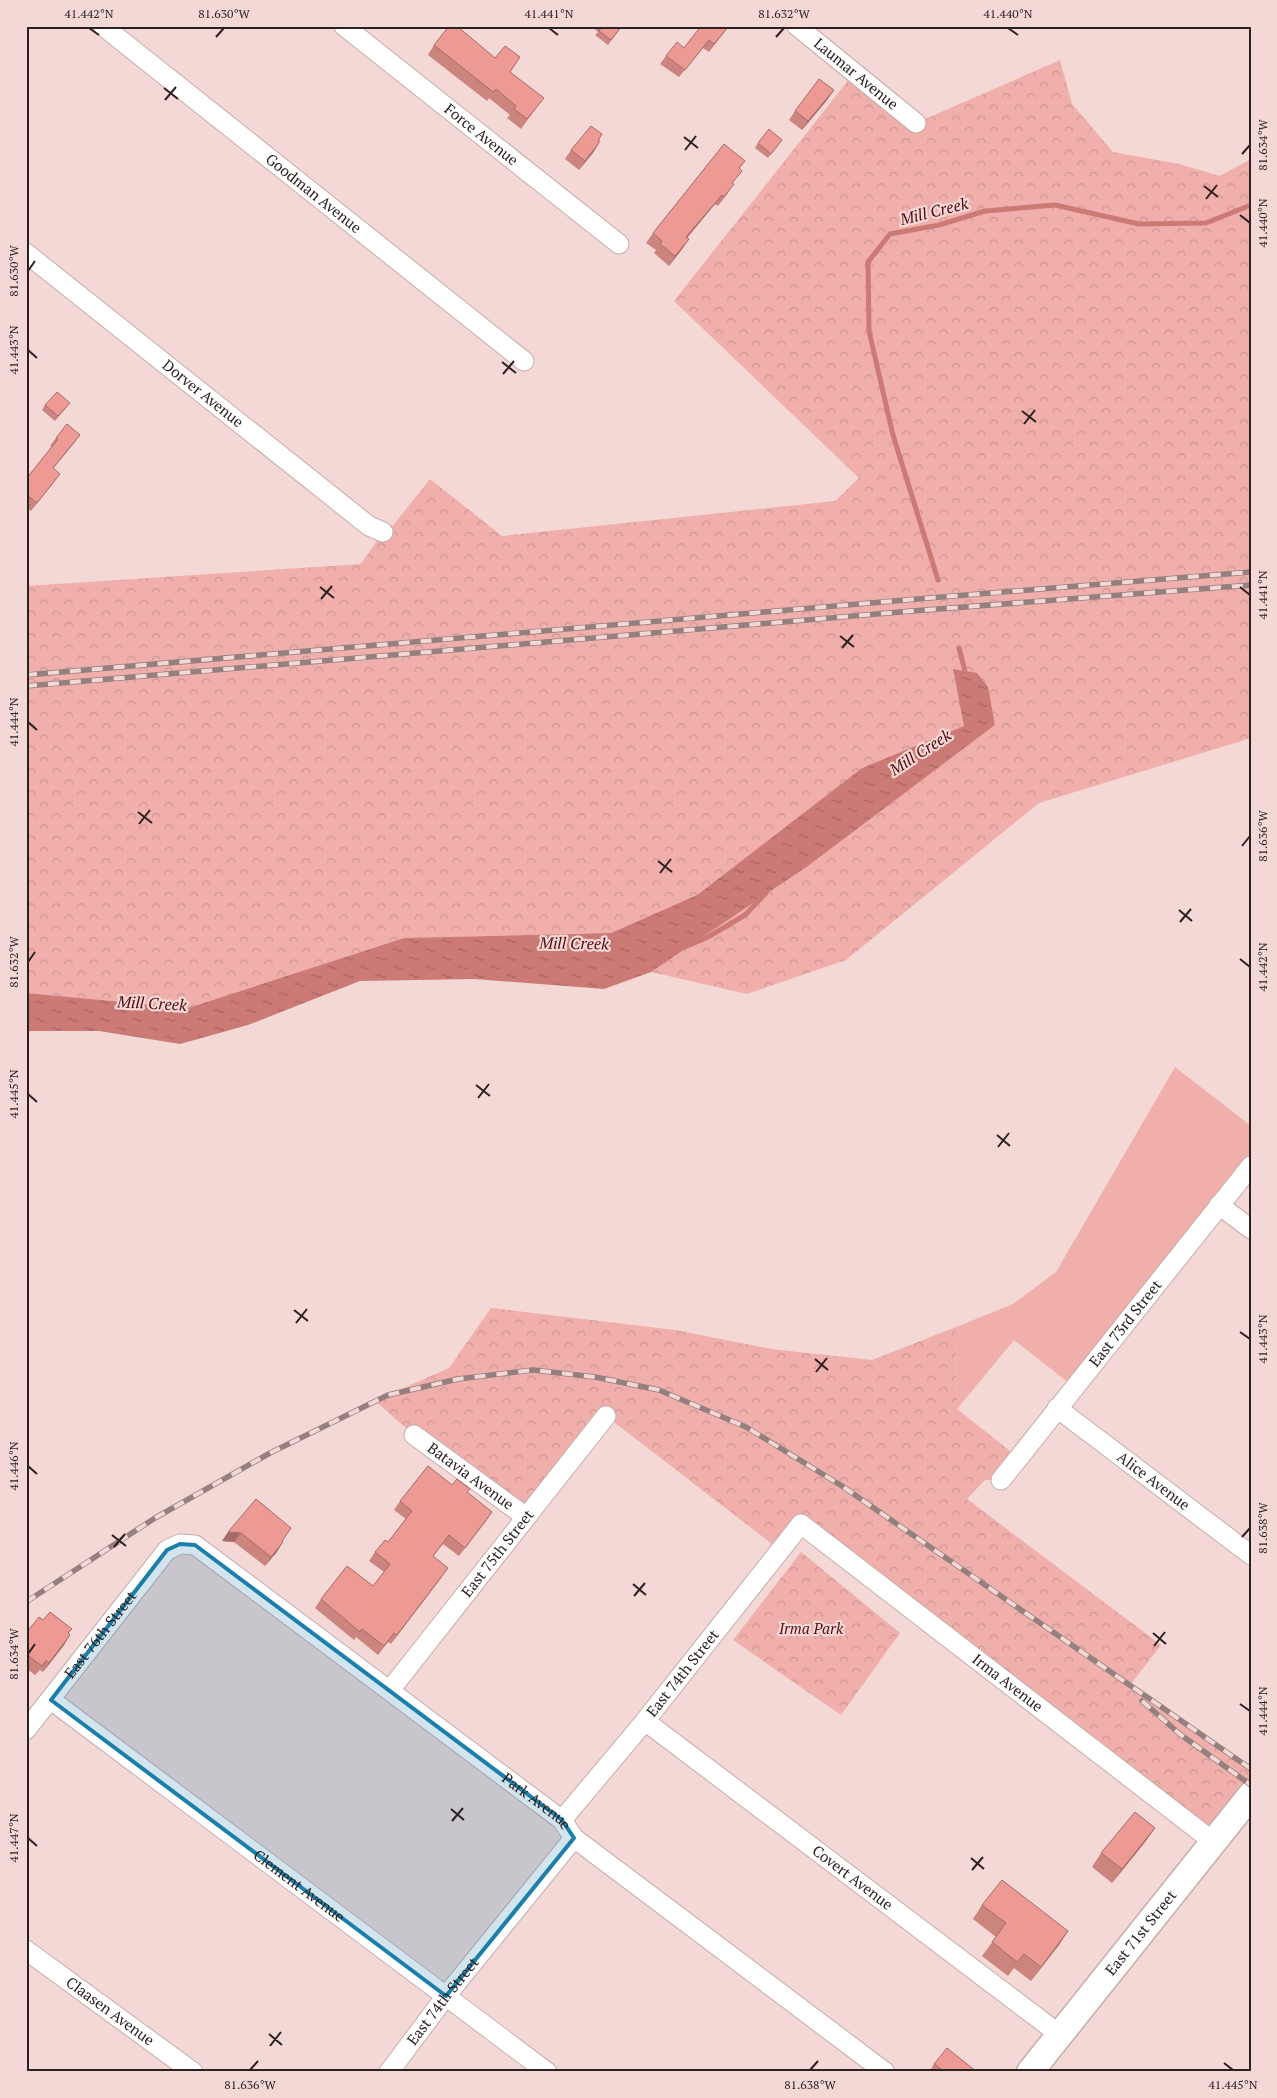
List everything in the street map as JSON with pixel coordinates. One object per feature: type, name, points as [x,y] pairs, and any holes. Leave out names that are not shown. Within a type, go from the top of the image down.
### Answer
[{"type":"main road","name":"East 71st Street","points":[[1030,2072],[1251,1795]]},
{"type":"street","name":"Goodman Avenue","points":[[103,26],[524,361]]},
{"type":"street","name":"Force Avenue","points":[[344,26],[619,244]]},
{"type":"street","name":"Laumar Avenue","points":[[796,26],[916,124]]},
{"type":"street","name":"Dorver Avenue","points":[[26,253],[369,526],[383,532]]},
{"type":"street","name":"East 73rd Street","points":[[1001,1480],[1251,1166]]},
{"type":"street","points":[[1219,1205],[1251,1229]]},
{"type":"street","name":"Alice Avenue","points":[[1057,1408],[1251,1555]]},
{"type":"street","name":"East 75th Street","points":[[390,1690],[606,1416]]},
{"type":"street","name":"Batavia Avenue","points":[[414,1435],[526,1517]]},
{"type":"street","name":"East 74th Street","points":[[562,1820],[645,1721],[801,1524]]},
{"type":"street","name":"Irma Avenue","points":[[801,1524],[1215,1842]]},
{"type":"street","name":"Park Avenue","points":[[180,1544],[195,1545],[390,1690],[562,1820],[574,1838],[886,2072]]},
{"type":"street","name":"East 76th Street","points":[[26,1730],[167,1550],[180,1544]]},
{"type":"street","name":"Clement Avenue","points":[[51,1700],[547,2072]]},
{"type":"street","name":"Covert Avenue","points":[[645,1721],[1059,2034]]},
{"type":"street","name":"East 74th Street","points":[[389,2072],[446,1996],[574,1838]]},
{"type":"street","name":"Claasen Avenue","points":[[26,1950],[193,2072]]},
{"type":"highlighted area","points":[[180,1544],[195,1545],[562,1820],[574,1838],[446,1996],[51,1700],[167,1550]]},
{"type":"green space","points":[[1060,60],[1072,104],[1113,152],[1179,164],[1220,176],[1251,159],[1251,738],[1039,803],[846,960],[747,994],[651,972],[808,866],[995,725],[964,671],[953,670],[965,726],[862,768],[697,895],[611,933],[404,938],[188,1008],[26,993],[26,586],[361,564],[383,532],[391,528],[430,479],[502,536],[835,501],[859,478],[674,301],[854,73],[916,123]]},
{"type":"green space","points":[[1175,1067],[1251,1126],[1251,1166],[1074,1387],[1014,1340],[957,1409],[956,1327],[1013,1304],[1056,1272]]},
{"type":"green space","points":[[491,1308],[675,1330],[771,1349],[872,1360],[956,1327],[957,1409],[1019,1458],[1001,1480],[985,1480],[967,1499],[1161,1645],[1130,1685],[1251,1769],[1251,1795],[1215,1843],[801,1524],[780,1550],[606,1416],[526,1517],[414,1435],[375,1401],[449,1368]]},
{"type":"green space","name":"Irma Park","points":[[801,1552],[900,1633],[841,1715],[733,1640]]},
{"type":"water","points":[[953,669],[977,673],[988,687],[995,725],[808,866],[651,972],[604,989],[474,979],[360,981],[248,1025],[180,1044],[99,1031],[26,1031],[26,993],[188,1008],[404,938],[611,933],[697,895],[862,768],[964,726]]},
{"type":"building","points":[[449,26],[457,26],[495,58],[505,46],[520,57],[510,72],[544,98],[527,119],[514,109],[516,106],[496,89],[493,92],[434,45]]},
{"type":"building","points":[[600,26],[622,26],[611,40],[599,31]]},
{"type":"building","points":[[701,26],[729,26],[714,44],[709,40],[685,70],[666,56],[677,42],[684,48]]},
{"type":"building","points":[[819,79],[834,90],[808,121],[795,111]]},
{"type":"building","points":[[591,126],[602,134],[599,143],[585,161],[571,150]]},
{"type":"building","points":[[769,129],[782,140],[771,154],[758,143]]},
{"type":"building","points":[[724,144],[745,161],[739,168],[742,171],[724,197],[722,195],[686,237],[689,239],[675,256],[660,244],[662,241],[653,233]]},
{"type":"building","points":[[57,392],[70,403],[58,416],[45,405]]},
{"type":"building","points":[[67,424],[80,435],[53,468],[60,474],[37,503],[26,494],[26,479],[58,439],[56,438]]},
{"type":"building","points":[[428,1466],[452,1485],[457,1479],[470,1489],[467,1492],[492,1512],[465,1548],[449,1535],[433,1556],[448,1568],[397,1635],[394,1633],[384,1646],[362,1629],[360,1632],[321,1599],[347,1566],[373,1586],[390,1564],[375,1552],[385,1540],[388,1542],[412,1511],[400,1501]]},
{"type":"building","points":[[256,1499],[291,1528],[271,1557],[241,1533],[228,1532]]},
{"type":"building","points":[[50,1612],[72,1629],[68,1633],[70,1635],[49,1663],[46,1660],[42,1666],[26,1654],[26,1633],[39,1617],[43,1620]]},
{"type":"building","points":[[1135,1812],[1155,1828],[1122,1869],[1101,1853]]},
{"type":"building","points":[[1002,1880],[1068,1931],[1041,1967],[1024,1954],[1017,1962],[992,1942],[1006,1923],[982,1905]]},
{"type":"building","points":[[947,2048],[977,2072],[939,2072],[941,2069],[934,2064]]},
{"type":"waterway","name":"Mill Creek","points":[[938,580],[893,435],[869,331],[868,262],[890,234],[939,225],[985,211],[1055,205],[1139,224],[1206,223],[1251,205]]},
{"type":"waterway","name":"Mill Creek","points":[[959,648],[966,675]]},
{"type":"waterway","name":"Mill Creek","points":[[685,947],[708,937],[745,915],[766,893]]},
{"type":"railway","points":[[26,675],[1251,572]]},
{"type":"railway","points":[[26,686],[912,611],[1251,585]]},
{"type":"railway","points":[[26,1602],[155,1518],[270,1453],[388,1395],[458,1379],[533,1370],[595,1377],[659,1390],[746,1427],[842,1486],[1251,1769]]},
{"type":"railway","points":[[1142,1701],[1181,1735],[1251,1785]]}]
